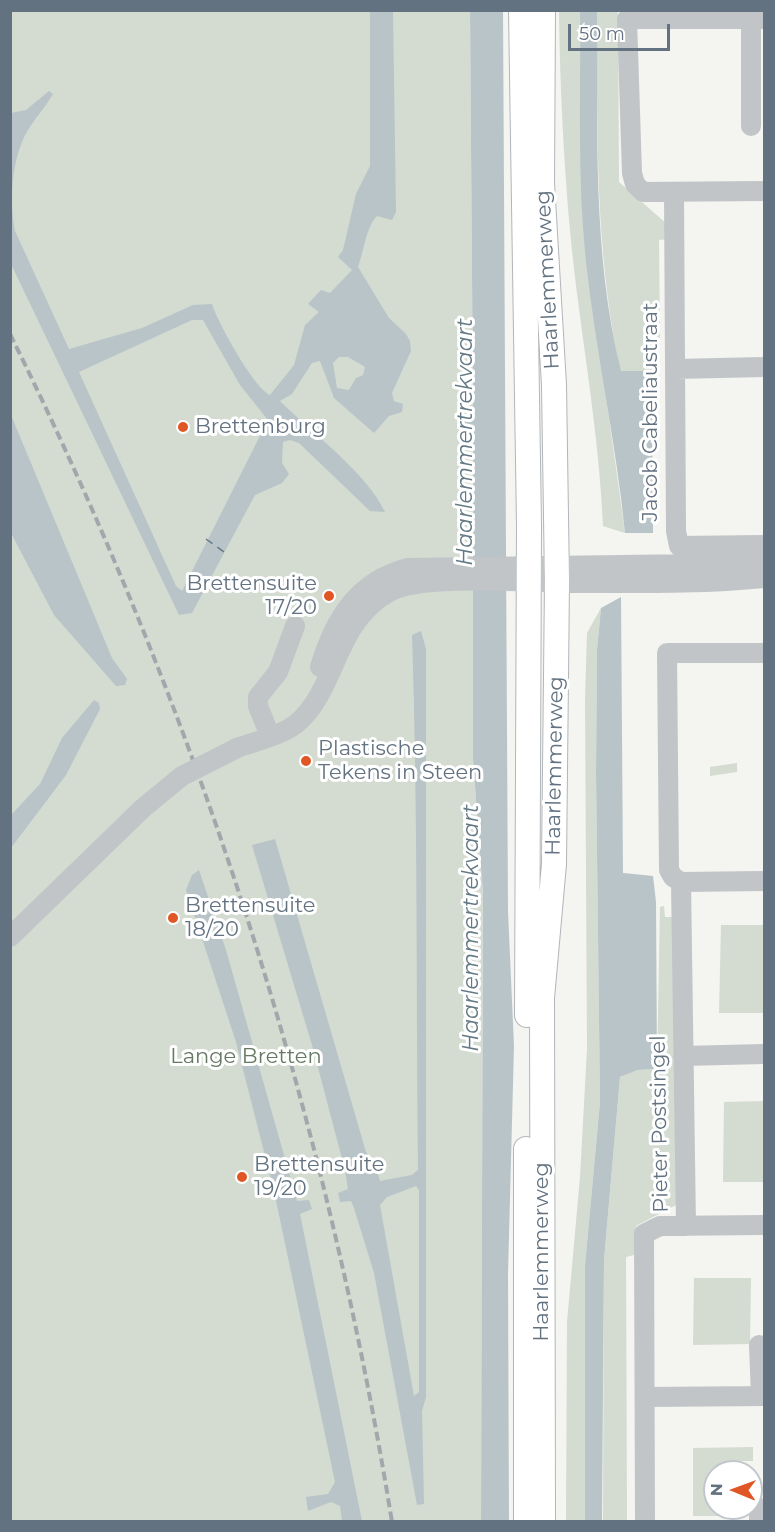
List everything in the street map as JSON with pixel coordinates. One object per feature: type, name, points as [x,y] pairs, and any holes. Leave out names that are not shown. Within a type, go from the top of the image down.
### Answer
[{"type":"main road","name":"Haarlemmerweg","points":[[521,10],[525,1521]]},
{"type":"main road","name":"Haarlemmerweg","points":[[543,10],[542,183],[554,385],[557,574],[554,864],[542,998],[543,1521]]},
{"type":"street","points":[[751,126],[761,17],[627,19],[632,173],[635,184],[643,192],[765,191]]},
{"type":"street","name":"Jacob Cabeliaustraat","points":[[674,193],[676,531],[679,546],[765,545]]},
{"type":"street","points":[[675,369],[765,367]]},
{"type":"street","points":[[557,574],[765,563]]},
{"type":"street","points":[[10,937],[143,808],[182,776],[237,748],[290,728],[306,712],[344,639],[369,607],[389,592],[405,586],[459,574],[765,578]]},
{"type":"street","points":[[271,736],[258,706],[258,697],[283,663],[295,626]]},
{"type":"street","points":[[765,653],[667,653],[669,870],[673,877],[681,882],[765,881]]},
{"type":"street","name":"Pieter Postsingel","points":[[645,1521],[644,1234],[660,1226],[686,1226],[681,882]]},
{"type":"street","points":[[683,1056],[765,1054]]},
{"type":"street","points":[[686,1226],[765,1225]]},
{"type":"street","points":[[645,1397],[763,1396],[759,1345]]},
{"type":"green space","name":"Lange Bretten","points":[[10,11],[470,11],[473,408],[457,423],[469,428],[473,435],[473,759],[483,894],[481,1521],[11,1521]]},
{"type":"green space","points":[[559,11],[580,11],[583,230],[625,533],[603,526],[594,422],[569,221],[560,71]]},
{"type":"green space","points":[[597,11],[618,11],[619,182],[667,224],[669,239],[659,240],[660,347],[652,356],[652,371],[620,371],[612,326],[599,191]]},
{"type":"green space","points":[[601,608],[597,650],[596,773],[600,1102],[585,1265],[585,1521],[566,1522],[567,1322],[580,1177],[587,1049],[585,698],[587,633]]},
{"type":"green space","points":[[737,763],[737,772],[710,776],[710,767]]},
{"type":"green space","points":[[664,906],[665,917],[676,917],[679,1198],[676,1205],[636,1226],[634,1255],[626,1257],[627,1521],[603,1522],[604,1260],[620,1077],[638,1070],[657,1069],[660,907]]},
{"type":"green space","points":[[721,925],[764,925],[764,1013],[719,1013]]},
{"type":"green space","points":[[764,1101],[764,1182],[723,1182],[724,1102]]},
{"type":"green space","points":[[694,1278],[751,1278],[750,1344],[693,1345]]},
{"type":"green space","points":[[753,1447],[753,1460],[703,1460],[703,1516],[693,1516],[693,1448]]},
{"type":"shaded area","points":[[370,11],[393,11],[396,212],[392,220],[377,216],[373,221],[358,267],[389,318],[410,341],[411,351],[392,393],[394,401],[403,404],[402,412],[389,416],[374,433],[334,398],[320,361],[312,363],[292,394],[280,401],[352,468],[377,497],[385,512],[370,511],[299,443],[290,440],[283,442],[282,463],[289,474],[282,483],[255,495],[192,613],[179,615],[11,264],[11,113],[26,110],[49,91],[53,94],[28,129],[18,152],[12,186],[12,209],[15,231],[69,349],[142,328],[193,305],[212,304],[246,368],[263,390],[270,395],[294,365],[305,325],[319,312],[308,304],[321,290],[330,293],[352,270],[338,257],[343,250],[356,194],[370,166]],"holes":[[[192,320],[203,320],[240,385],[268,420],[182,591],[176,586],[79,372]],[[339,357],[348,357],[365,367],[363,375],[356,378],[349,390],[337,388],[333,363]]]},
{"type":"shaded area","points":[[470,11],[503,11],[508,911],[514,1046],[508,1274],[509,1522],[481,1521],[483,894],[473,759],[473,435],[469,428],[457,423],[458,414],[469,414],[473,408]]},
{"type":"shaded area","points":[[580,11],[597,11],[598,192],[605,282],[612,327],[621,371],[652,371],[653,533],[625,533],[617,465],[590,296],[581,199]]},
{"type":"shaded area","points":[[11,415],[112,658],[127,679],[125,685],[116,686],[54,615],[11,533]]},
{"type":"shaded area","points":[[621,597],[623,873],[653,876],[656,902],[657,1069],[638,1070],[620,1077],[604,1260],[602,1521],[585,1522],[585,1265],[600,1102],[596,773],[597,650],[601,608]]},
{"type":"shaded area","points":[[421,631],[426,649],[426,1397],[422,1411],[424,1504],[417,1505],[374,1273],[351,1201],[340,1202],[338,1193],[348,1189],[345,1170],[312,1045],[252,845],[275,839],[366,1152],[375,1164],[380,1181],[412,1175],[418,1170],[412,635]],"holes":[[[416,1186],[419,1190],[419,1392],[414,1396],[380,1205],[387,1197]]]},
{"type":"shaded area","points":[[94,700],[99,703],[100,709],[66,775],[11,848],[11,815],[40,784],[62,738]]},
{"type":"shaded area","points":[[199,870],[226,950],[297,1201],[309,1200],[312,1209],[300,1214],[362,1521],[342,1521],[340,1506],[331,1502],[308,1511],[306,1497],[328,1494],[335,1482],[274,1191],[236,1042],[186,890],[192,875]]},
{"type":"ferry route","points":[[206,539],[224,552]]},
{"type":"railway","points":[[10,334],[77,476],[139,620],[195,766],[246,913],[291,1063],[330,1214],[364,1367],[392,1522]]},
{"type":"place","name":"Brettenburg","points":[[183,427]]},
{"type":"place","name":"Brettensuite 17/20","points":[[329,596]]},
{"type":"place","name":"Plastische Tekens in Steen","points":[[306,761]]},
{"type":"place","name":"Brettensuite 18/20","points":[[173,918]]},
{"type":"place","name":"Brettensuite 19/20","points":[[242,1177]]},
{"type":"water label","name":"Haarlemmertrekvaart","points":[[466,442]]},
{"type":"water label","name":"Haarlemmertrekvaart","points":[[472,928]]}]
